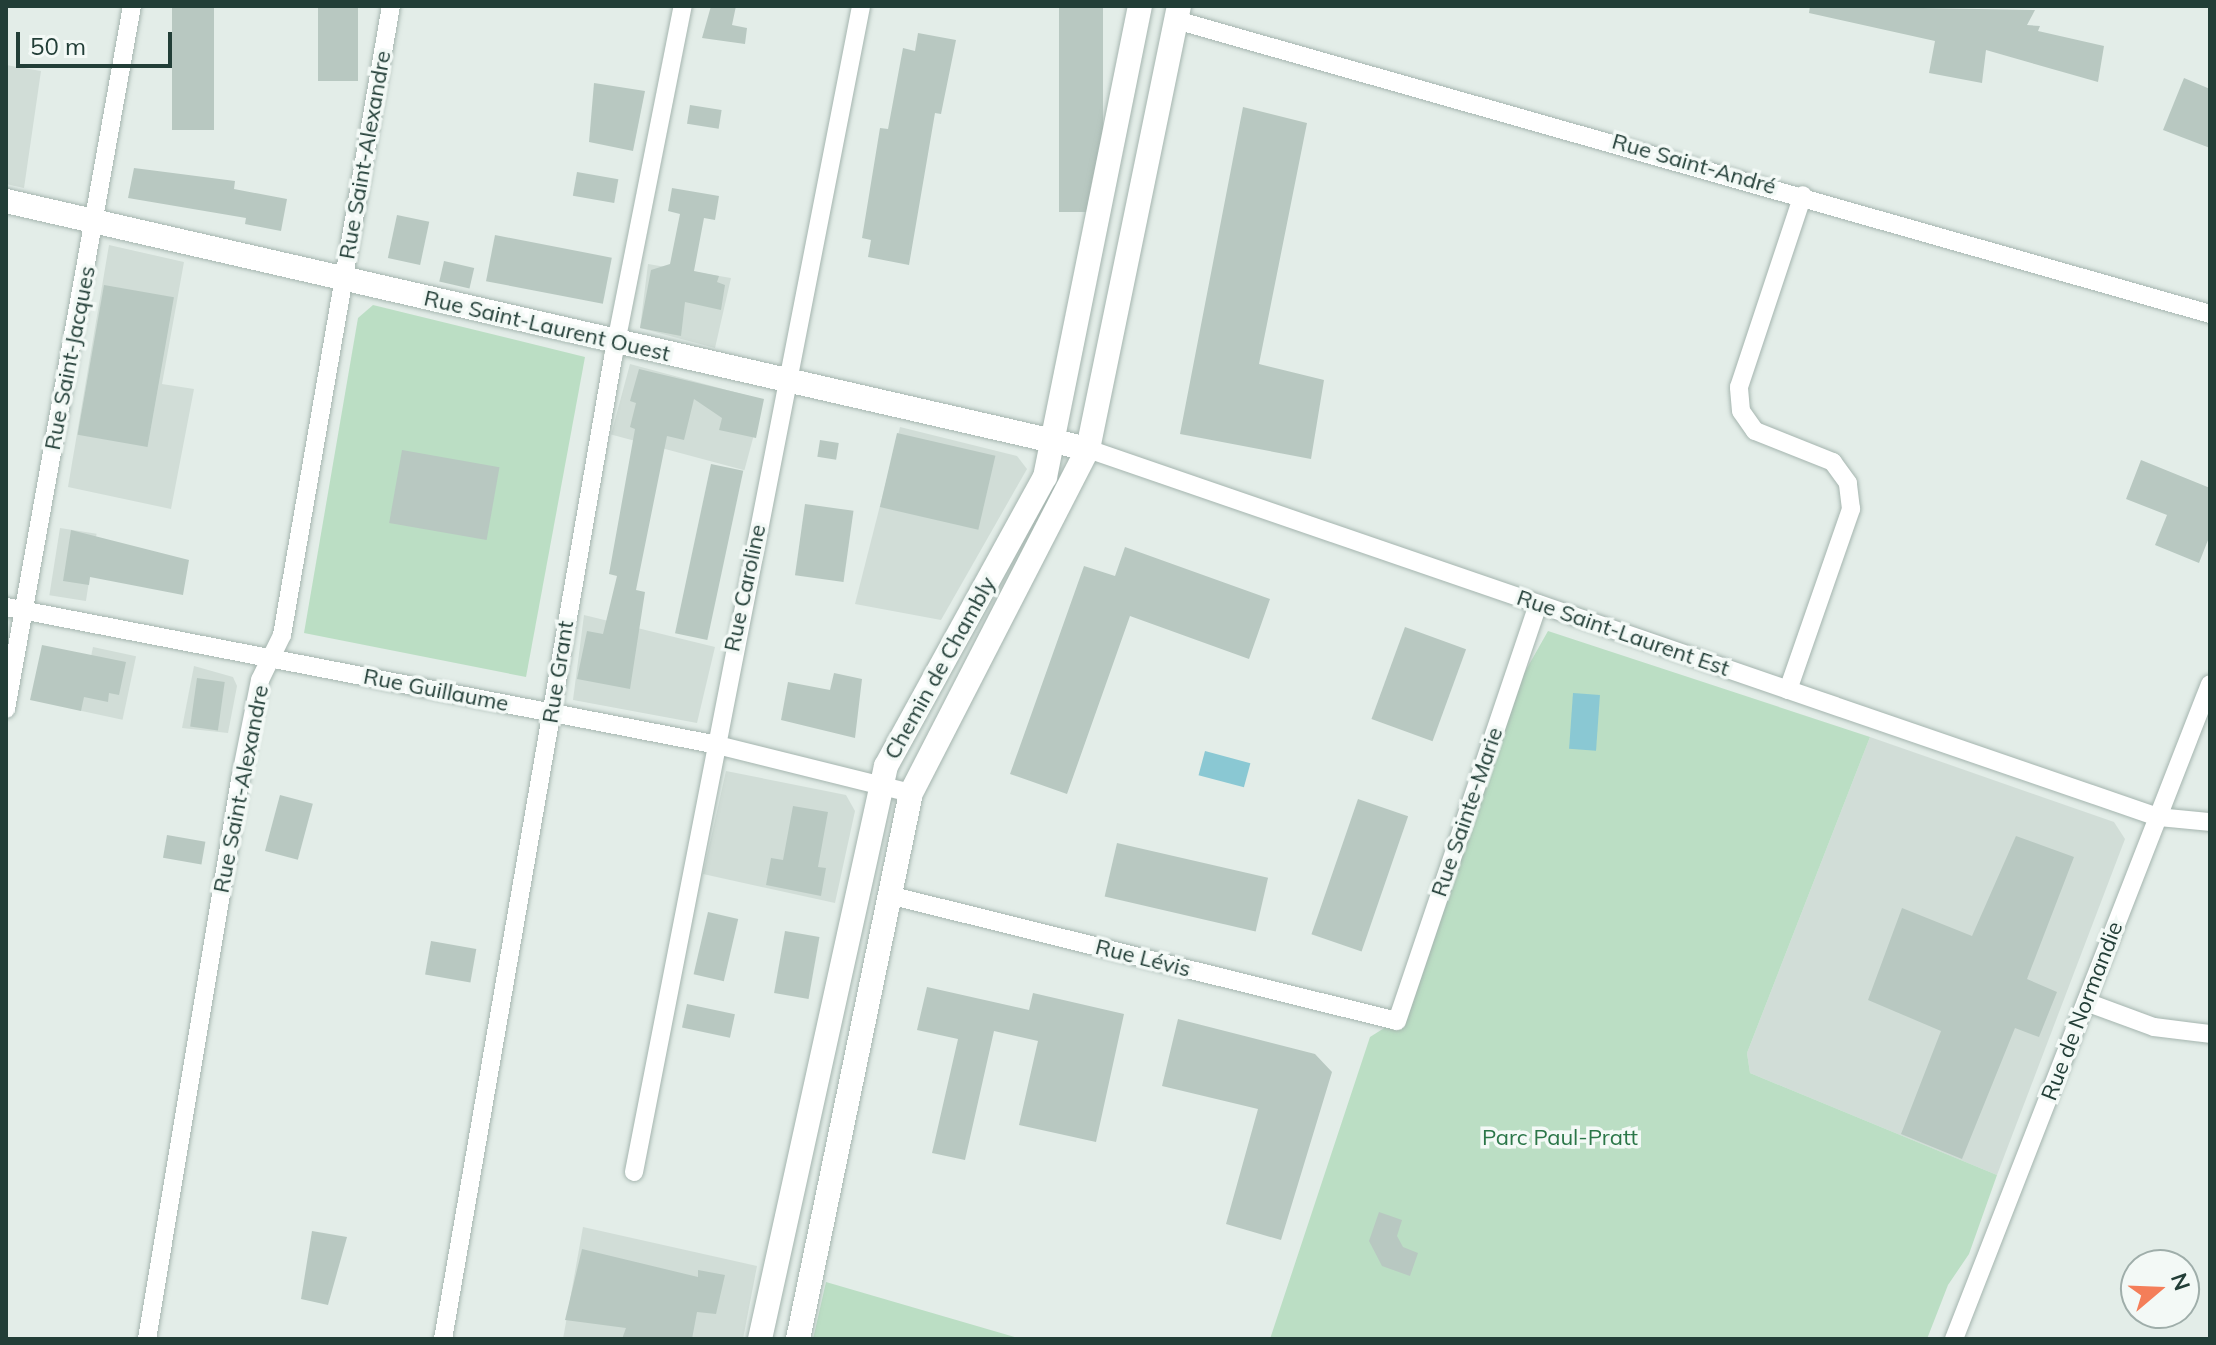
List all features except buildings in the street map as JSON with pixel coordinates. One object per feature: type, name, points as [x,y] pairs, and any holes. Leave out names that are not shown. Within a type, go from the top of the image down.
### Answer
[{"type":"main road","name":"Chemin de Chambly","points":[[760,1339],[880,784],[916,703],[1026,516],[1054,442],[1140,6]]},
{"type":"main road","name":"Chemin de Chambly","points":[[798,1339],[911,793],[1088,449],[1177,13]]},
{"type":"main road","name":"Rue Saint-Laurent Ouest","points":[[6,201],[786,383],[1088,449]]},
{"type":"street","name":"Rue Saint-Jacques","points":[[6,709],[15,608],[97,222],[132,6]]},
{"type":"street","name":"Rue Saint-Alexandre","points":[[147,1339],[240,780],[257,692],[282,635],[391,6]]},
{"type":"street","name":"Rue Grant","points":[[443,1339],[617,342],[683,6]]},
{"type":"street","name":"Rue Caroline","points":[[634,1172],[713,744],[861,6]]},
{"type":"street","name":"Rue Saint-André","points":[[1177,13],[2210,314]]},
{"type":"street","points":[[1788,690],[1851,509],[1848,483],[1833,462],[1755,431],[1741,411],[1739,387],[1803,195]]},
{"type":"street","name":"Rue Saint-Laurent Est","points":[[1088,449],[2158,817],[2210,822]]},
{"type":"street","name":"Rue Sainte-Marie","points":[[1397,1021],[1538,604]]},
{"type":"street","name":"Rue Guillaume","points":[[15,608],[713,744],[911,793]]},
{"type":"street","name":"Rue de Normandie","points":[[1954,1339],[2210,684]]},
{"type":"street","name":"Rue Lévis","points":[[889,895],[1397,1021]]},
{"type":"street","points":[[2086,1002],[2154,1027],[2210,1034]]},
{"type":"shaded area","points":[[6,65],[41,71],[24,188],[6,184]]},
{"type":"shaded area","points":[[109,245],[184,262],[162,384],[194,389],[171,509],[68,487]]},
{"type":"shaded area","points":[[648,264],[731,278],[715,348],[640,328]]},
{"type":"shaded area","points":[[630,364],[763,400],[744,470],[611,435]]},
{"type":"shaded area","points":[[900,427],[1017,456],[1027,469],[941,620],[855,604]]},
{"type":"shaded area","points":[[60,528],[97,534],[86,601],[49,595]]},
{"type":"shaded area","points":[[584,615],[715,647],[697,723],[573,700]]},
{"type":"shaded area","points":[[93,647],[136,656],[123,720],[79,711]]},
{"type":"shaded area","points":[[194,666],[233,677],[237,686],[228,733],[182,728]]},
{"type":"shaded area","points":[[1870,737],[2114,822],[2125,839],[1997,1175],[1750,1073],[1747,1053]]},
{"type":"shaded area","points":[[726,771],[846,795],[855,811],[835,903],[703,874]]},
{"type":"shaded area","points":[[583,1227],[757,1266],[743,1339],[563,1339]]},
{"type":"green space","points":[[373,305],[585,357],[526,677],[304,633],[358,318]]},
{"type":"green space","name":"Parc Paul-Pratt","points":[[1548,631],[1870,737],[1747,1053],[1750,1073],[1997,1175],[1969,1254],[1948,1285],[1927,1339],[1270,1339],[1370,1037],[1397,1020],[1501,714]]},
{"type":"green space","points":[[826,1282],[1021,1339],[813,1339]]},
{"type":"water","points":[[1573,693],[1600,695],[1596,751],[1569,749]]},
{"type":"water","points":[[1205,751],[1250,763],[1244,787],[1199,775]]}]
